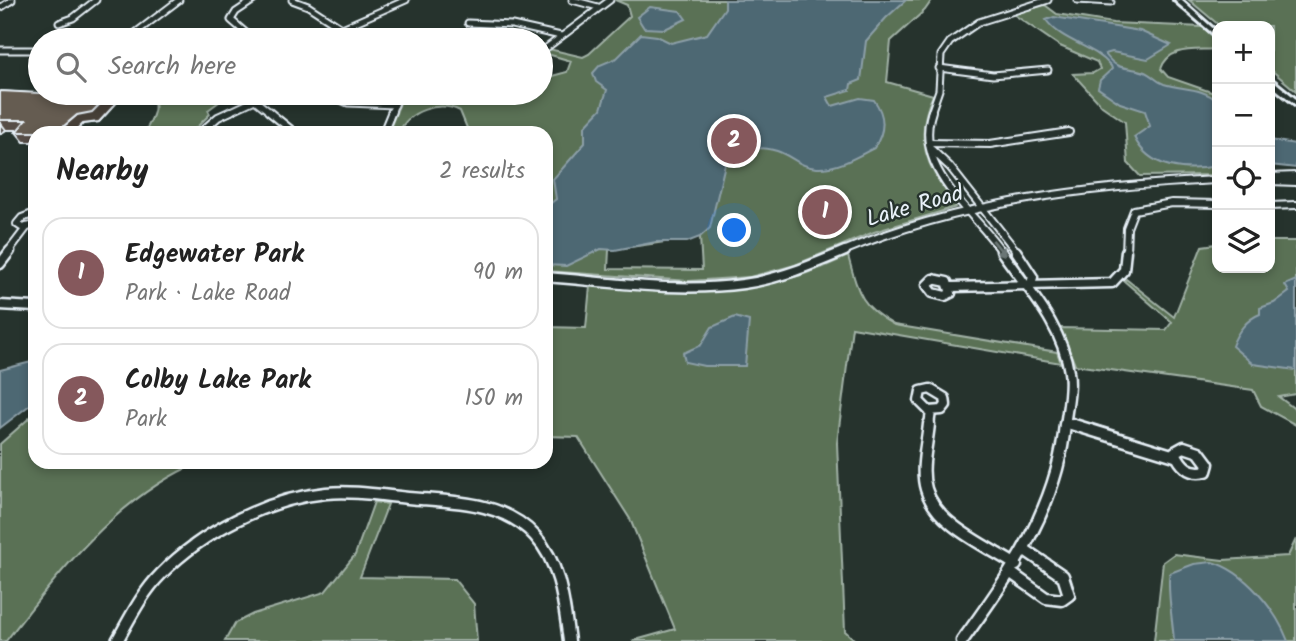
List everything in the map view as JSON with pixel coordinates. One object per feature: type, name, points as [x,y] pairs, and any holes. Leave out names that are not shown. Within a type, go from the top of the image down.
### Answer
[{"type":"main road","points":[[1177,0],[1212,31]]},
{"type":"main road","points":[[1185,0],[1212,24]]},
{"type":"main road","points":[[1275,77],[1296,95]]},
{"type":"main road","points":[[1275,84],[1296,103]]},
{"type":"street","points":[[0,8],[12,0]]},
{"type":"street","points":[[59,23],[73,18],[96,0]]},
{"type":"street","points":[[143,28],[179,0]]},
{"type":"street","points":[[241,28],[232,20],[236,12],[254,0]]},
{"type":"street","points":[[292,0],[342,28],[406,0]]},
{"type":"street","points":[[572,0],[598,7]]},
{"type":"street","points":[[553,42],[610,0]]},
{"type":"street","points":[[962,641],[1014,569],[1046,502],[1067,423],[1070,389],[1068,358],[1030,286],[1018,276],[997,245],[966,211],[938,171],[928,126],[939,90],[939,68],[945,48],[963,31],[989,19],[1035,7],[1048,0]]},
{"type":"street","points":[[1077,0],[1111,2]]},
{"type":"street","points":[[468,23],[528,28]]},
{"type":"street","points":[[553,34],[561,36]]},
{"type":"street","points":[[0,50],[28,50]]},
{"type":"street","points":[[939,68],[993,75],[1048,70]]},
{"type":"street","points":[[208,126],[218,117],[244,105]]},
{"type":"street","points":[[261,105],[287,126]]},
{"type":"street","points":[[386,126],[395,105]]},
{"type":"street","points":[[931,146],[990,144],[1069,132]]},
{"type":"street","points":[[931,146],[1023,259],[1033,276],[1030,286]]},
{"type":"street","points":[[1275,178],[1296,176]]},
{"type":"street","name":"Lake Road","points":[[553,277],[677,286],[743,284],[795,272],[886,233],[966,211],[1113,184],[1212,180]]},
{"type":"street","points":[[1275,180],[1296,182]]},
{"type":"street","points":[[952,287],[1112,283],[1120,277],[1125,268],[1126,230],[1134,210],[1172,203],[1212,204]]},
{"type":"street","points":[[1275,206],[1296,205]]},
{"type":"street","points":[[28,217],[18,222],[20,227],[28,226]]},
{"type":"street","points":[[0,264],[28,230]]},
{"type":"street","points":[[0,305],[28,307]]},
{"type":"street","points":[[931,411],[925,484],[930,502],[946,518],[1049,599],[1062,600],[1069,595],[1063,576],[1025,550]]},
{"type":"street","points":[[1067,423],[1175,456]]},
{"type":"street","points":[[117,641],[147,590],[191,548],[274,505],[308,496],[341,493],[469,503],[511,517],[535,537],[553,565],[559,581],[569,641]]},
{"type":"green space","points":[[615,0],[932,0],[925,10],[891,41],[887,82],[933,95],[925,118],[926,152],[934,173],[956,207],[874,232],[795,265],[750,277],[689,281],[553,271],[553,126],[466,126],[460,111],[434,107],[416,113],[402,126],[391,126],[399,105],[553,105],[553,76],[567,72],[571,61],[553,56],[553,50],[583,57],[630,16],[627,5]],"holes":[[[700,237],[702,270],[608,269],[609,250]]]},
{"type":"green space","points":[[1189,0],[1296,0],[1296,91],[1275,73],[1275,21],[1214,21]]},
{"type":"green space","points":[[1045,5],[1057,14],[1113,23],[1203,27],[1212,35],[1212,49],[1177,53],[1165,61],[1161,69],[1168,77],[1212,92],[1212,175],[1140,176],[1128,163],[1125,122],[1102,106],[1073,74],[1093,73],[1100,69],[1097,62],[1060,46],[1013,14]]},
{"type":"green space","points":[[154,105],[215,105],[208,110],[210,114],[198,126],[148,126]]},
{"type":"green space","points":[[1275,241],[1296,241],[1296,394],[1279,397],[1296,410],[1296,425],[1261,406],[1253,390],[1075,365],[1060,328],[1166,330],[1172,322],[1124,281],[1126,279],[1174,317],[1202,246],[1212,245],[1212,273],[1275,273]]},
{"type":"green space","points":[[848,256],[862,297],[874,311],[894,325],[1057,352],[1061,363],[852,327],[837,443],[845,631],[856,641],[632,641],[675,629],[630,519],[578,437],[553,436],[553,327],[586,328],[590,286],[721,290],[782,281]]},
{"type":"green space","points":[[28,419],[28,469],[185,469],[143,494],[116,515],[46,589],[6,641],[0,641],[0,444]]},
{"type":"green space","points":[[374,502],[388,504],[360,577],[454,579],[474,604],[477,641],[225,641],[235,623],[253,614],[325,592],[355,555]]},
{"type":"green space","points":[[1296,539],[1296,641],[1154,641],[1163,562],[1174,554],[1223,560],[1288,556]]},
{"type":"water","points":[[725,0],[906,0],[866,41],[861,80],[851,84],[850,90],[827,97],[832,106],[860,98],[874,100],[881,112],[883,124],[874,148],[854,159],[824,168],[806,166],[771,149],[728,151],[710,228],[700,237],[687,242],[656,242],[615,250],[601,249],[566,266],[553,265],[553,201],[556,199],[553,179],[585,143],[585,126],[601,109],[607,90],[596,82],[593,73],[600,65],[617,58],[641,34],[657,36],[671,43],[707,34],[725,8]]},
{"type":"water","points":[[650,7],[680,11],[686,19],[665,29],[644,28],[637,17]]},
{"type":"water","points":[[1054,17],[1140,31],[1171,45],[1148,59],[1112,52],[1105,54],[1114,64],[1145,72],[1164,84],[1212,97],[1212,167],[1169,166],[1149,156],[1134,137],[1150,126],[1145,111],[1120,103],[1098,88],[1100,80],[1112,69],[1111,66],[1095,53],[1061,34],[1046,20]]},
{"type":"water","points":[[1275,141],[1296,144],[1296,168],[1275,166]]},
{"type":"water","points":[[1296,280],[1296,370],[1253,364],[1232,346],[1237,336],[1247,323],[1260,314],[1260,308],[1274,303],[1289,292],[1285,285]]},
{"type":"water","points":[[735,317],[749,321],[745,366],[704,366],[685,362],[683,353],[701,345],[712,327]]},
{"type":"water","points":[[28,363],[28,406],[0,428],[0,370]]},
{"type":"water","points":[[1212,562],[1236,574],[1258,593],[1276,617],[1288,641],[1174,641],[1169,595],[1170,573],[1194,564]]},
{"type":"building","points":[[0,91],[28,92],[28,105],[99,105],[92,112],[77,115],[64,126],[28,126],[28,132],[16,132],[26,120],[0,120]]},
{"type":"place","name":"Colby Lake Park","points":[[734,141]]},
{"type":"place","name":"Edgewater Park","points":[[825,212]]}]
